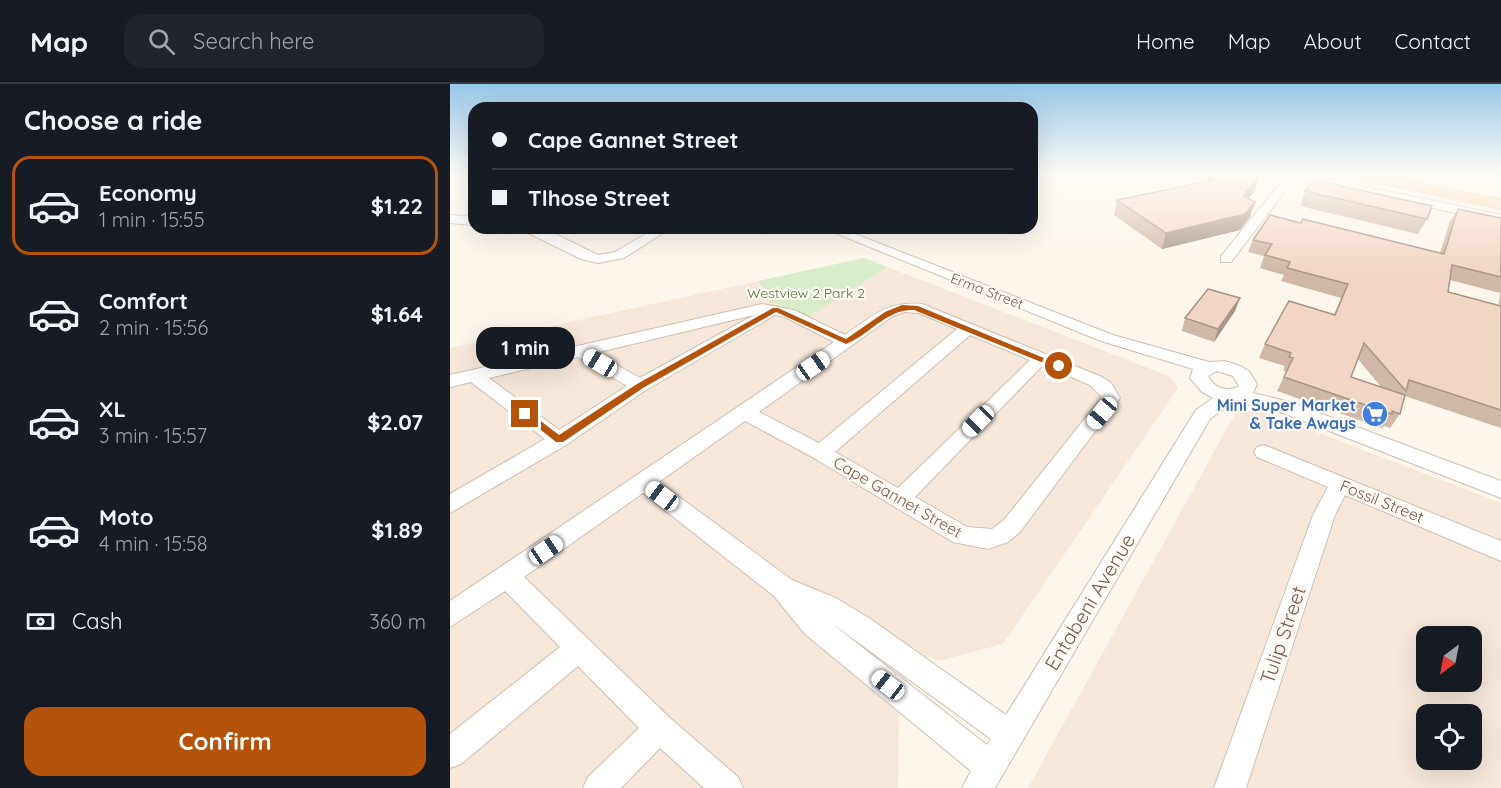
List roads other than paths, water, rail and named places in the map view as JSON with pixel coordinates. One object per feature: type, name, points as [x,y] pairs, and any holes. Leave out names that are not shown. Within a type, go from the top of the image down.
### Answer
[{"type":"street","points":[[1226,259],[1266,206]]},
{"type":"street","points":[[1441,206],[1501,219]]},
{"type":"street","points":[[450,219],[468,220]]},
{"type":"street","points":[[542,234],[586,256],[598,259],[619,255],[654,234]]},
{"type":"street","name":"Erma Street","points":[[844,234],[970,286],[1145,351],[1203,377]]},
{"type":"street","name":"Cape Gannet Street","points":[[450,615],[645,483],[888,313],[902,307],[922,309],[1096,381],[1105,387],[1111,398],[1004,535],[984,541],[961,535],[821,453],[746,413]]},
{"type":"street","points":[[450,381],[762,309],[776,309],[846,342]]},
{"type":"street","points":[[453,498],[559,440],[640,386],[776,309]]},
{"type":"street","points":[[707,321],[731,334]]},
{"type":"street","points":[[821,453],[968,328]]},
{"type":"street","points":[[580,351],[640,386]]},
{"type":"street","points":[[900,499],[1041,358]]},
{"type":"street","points":[[1238,390],[1229,368],[1203,377],[1213,392],[1238,390],[1501,490]]},
{"type":"street","points":[[474,375],[559,440]]},
{"type":"street","name":"Entabeni Avenue","points":[[1203,377],[1203,415]]},
{"type":"street","name":"Entabeni Avenue","points":[[984,777],[1203,415],[1238,390]]},
{"type":"street","name":"Fossil Street","points":[[1264,452],[1501,551]]},
{"type":"street","points":[[645,483],[783,588],[814,625],[911,704],[984,777]]},
{"type":"street","name":"Tulip Street","points":[[1230,788],[1324,515],[1340,484]]},
{"type":"street","points":[[507,577],[660,728],[726,788]]},
{"type":"street","points":[[783,588],[826,606],[1010,735]]},
{"type":"street","points":[[868,669],[886,647]]},
{"type":"street","points":[[450,753],[579,648]]},
{"type":"street","points":[[911,704],[929,679]]},
{"type":"street","points":[[599,788],[660,728]]},
{"type":"place","name":"Mini Super Market & Take Aways","points":[[1375,414]]},
{"type":"park label","name":"Westview 2 Park 2","points":[[806,293]]}]
